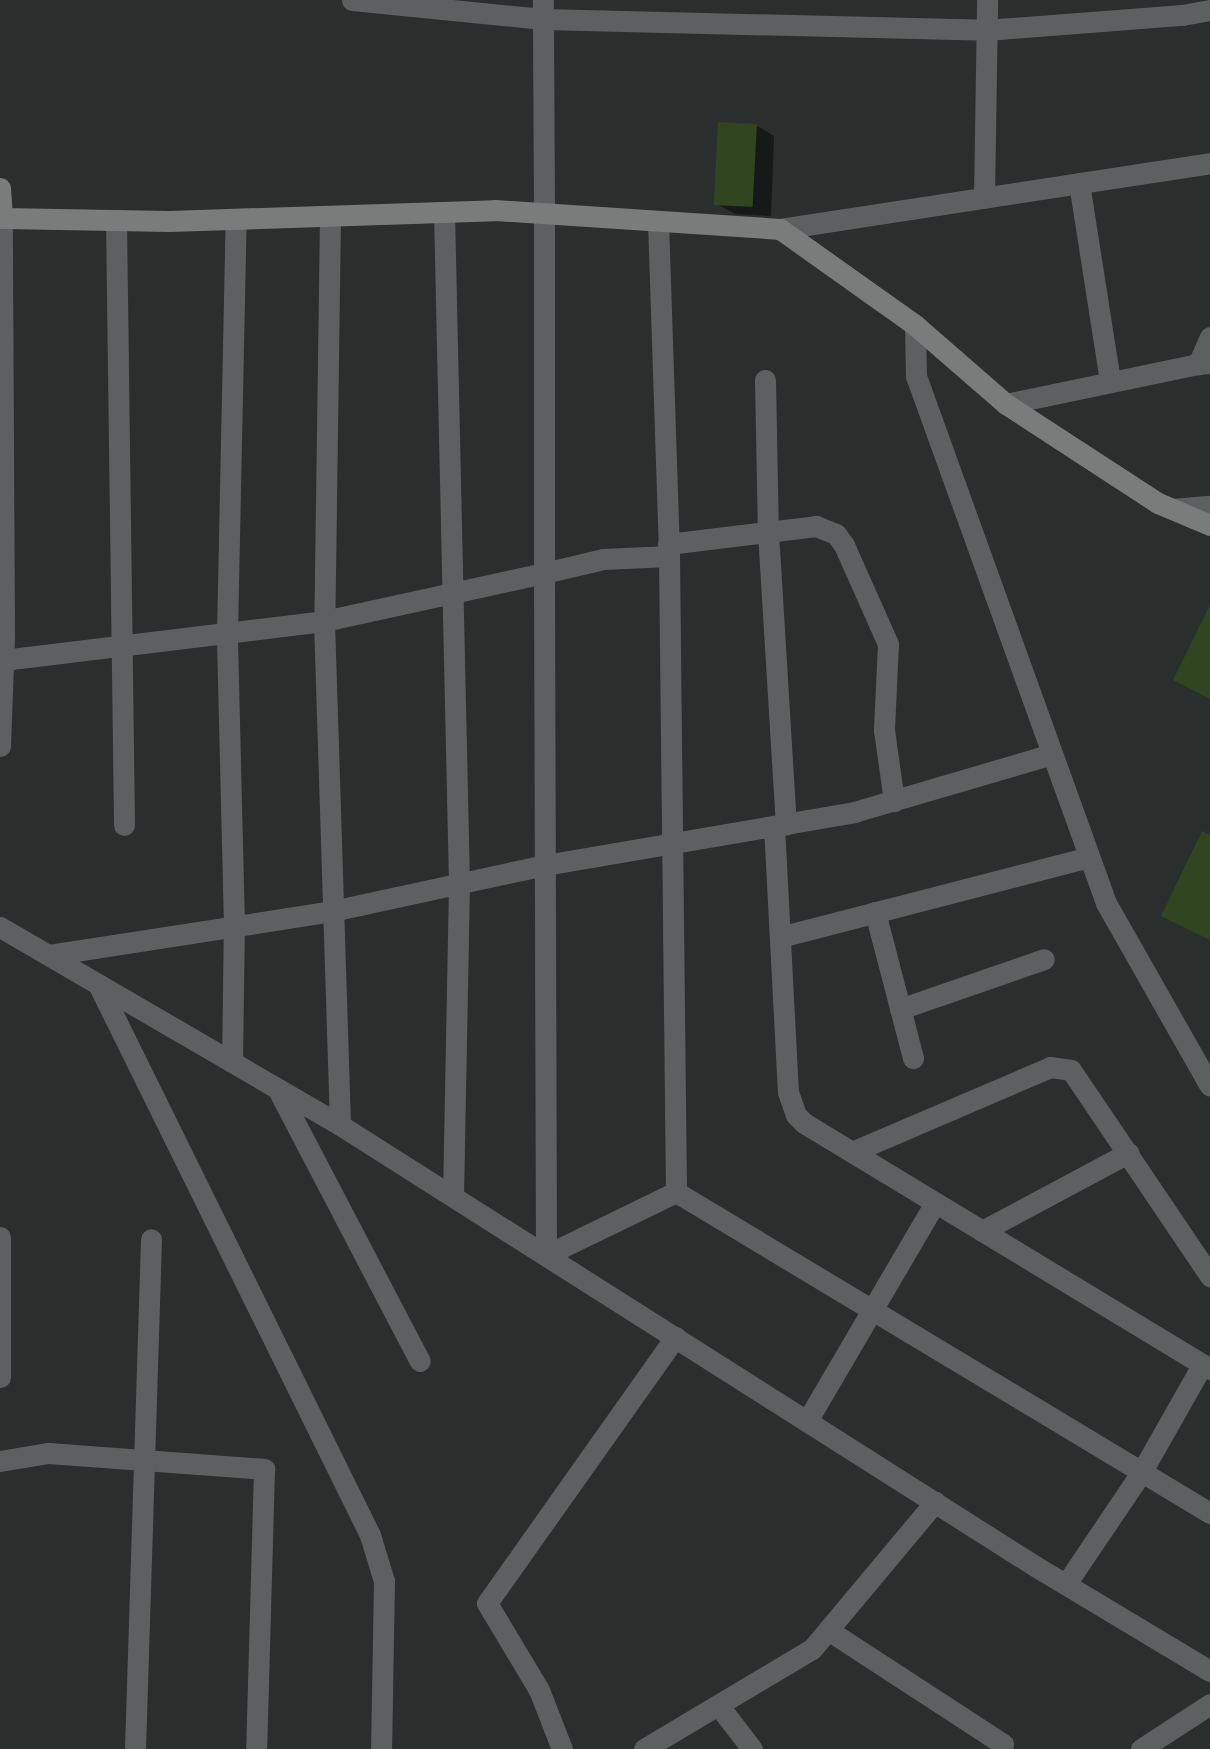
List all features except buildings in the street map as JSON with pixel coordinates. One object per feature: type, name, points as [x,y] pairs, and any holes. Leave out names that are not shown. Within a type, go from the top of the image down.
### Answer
[{"type":"street","points":[[352,0],[986,30],[1210,10]]},
{"type":"street","points":[[984,198],[987,0]]},
{"type":"street","points":[[543,9],[545,1255]]},
{"type":"street","points":[[2,218],[236,219],[444,212],[544,213],[780,229],[1210,163]]},
{"type":"street","points":[[1079,183],[1110,382]]},
{"type":"street","points":[[0,188],[3,660],[0,746]]},
{"type":"street","points":[[444,212],[459,884],[453,1196]]},
{"type":"street","points":[[330,216],[324,621],[340,1125]]},
{"type":"street","points":[[232,1062],[234,926],[228,633],[236,219]]},
{"type":"street","points":[[117,220],[124,824]]},
{"type":"street","points":[[658,221],[668,550],[676,1192]]},
{"type":"street","points":[[780,229],[915,325],[1006,404],[1172,509],[1210,525]]},
{"type":"street","points":[[915,325],[916,376],[1106,903],[1210,1086]]},
{"type":"street","points":[[1006,404],[1204,363],[1210,337]]},
{"type":"street","points":[[765,380],[780,825],[780,937],[791,1105],[804,1123],[1206,1367],[1141,1473],[1066,1584]]},
{"type":"street","points":[[1172,509],[1210,506]]},
{"type":"street","points":[[3,660],[324,621],[603,559],[768,531],[816,526],[836,534],[844,545],[888,644],[884,730],[894,801]]},
{"type":"street","points":[[49,955],[332,911],[545,865],[853,812],[1052,754]]},
{"type":"street","points":[[780,937],[1089,857]]},
{"type":"street","points":[[875,912],[913,1058]]},
{"type":"street","points":[[0,927],[340,1125],[934,1502],[1210,1671]]},
{"type":"street","points":[[900,1009],[1044,959]]},
{"type":"street","points":[[98,984],[374,1546],[384,1581],[385,1604],[381,1749]]},
{"type":"street","points":[[852,1152],[1050,1067],[1071,1070],[1210,1276]]},
{"type":"street","points":[[276,1088],[420,1360]]},
{"type":"street","points":[[982,1231],[1128,1153]]},
{"type":"street","points":[[545,1255],[676,1192]]},
{"type":"street","points":[[676,1192],[1210,1513]]},
{"type":"street","points":[[807,1421],[935,1203]]},
{"type":"street","points":[[0,1237],[0,1377]]},
{"type":"street","points":[[135,1749],[151,1238]]},
{"type":"street","points":[[562,1749],[539,1690],[488,1603],[675,1337]]},
{"type":"street","points":[[0,1461],[48,1453],[264,1469],[256,1749]]},
{"type":"street","points":[[645,1749],[812,1649],[934,1502]]},
{"type":"street","points":[[828,1630],[1003,1744]]},
{"type":"street","points":[[1141,1749],[1210,1704]]},
{"type":"street","points":[[719,1706],[752,1749]]}]
